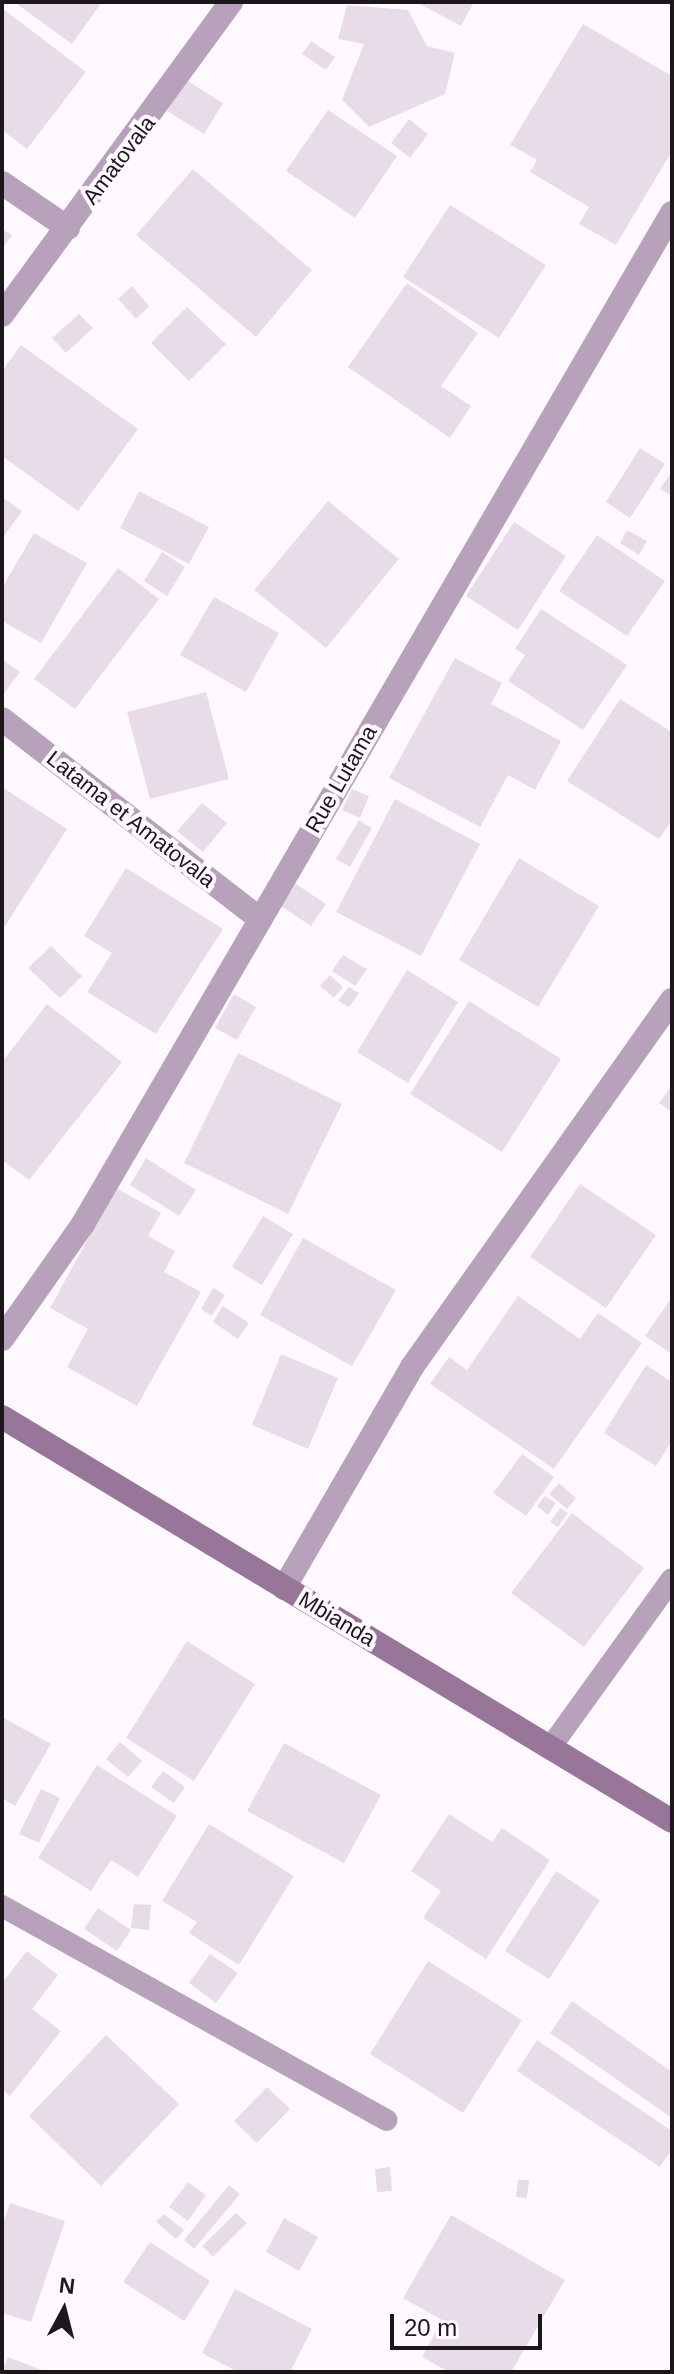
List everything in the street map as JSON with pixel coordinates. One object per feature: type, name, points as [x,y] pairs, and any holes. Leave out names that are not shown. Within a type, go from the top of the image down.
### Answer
[{"type":"street","name":"Amatovala","points":[[2,315],[231,2]]},
{"type":"street","points":[[2,183],[68,228]]},
{"type":"street","name":"Rue Lutama","points":[[2,1339],[83,1224],[672,213]]},
{"type":"street","name":"Latama et Amatovala","points":[[2,719],[260,919]]},
{"type":"street","points":[[284,1588],[412,1367],[672,1000]]},
{"type":"street","name":"Mbianda","points":[[2,1417],[672,1821]]},
{"type":"lane","points":[[550,1748],[672,1579]]},
{"type":"lane","points":[[2,1906],[387,2120]]},
{"type":"building","points":[[14,2],[102,2],[72,44]]},
{"type":"building","points":[[416,2],[474,2],[461,26]]},
{"type":"building","points":[[347,5],[408,10],[427,46],[455,53],[445,94],[369,127],[342,100],[364,44],[338,39]]},
{"type":"building","points":[[2,8],[86,72],[27,149],[2,130]]},
{"type":"building","points":[[583,24],[672,76],[672,151],[616,245],[579,224],[589,207],[530,172],[537,160],[510,145]]},
{"type":"building","points":[[311,41],[335,57],[326,70],[302,54]]},
{"type":"building","points":[[186,80],[223,103],[204,134],[167,111]]},
{"type":"building","points":[[328,110],[397,156],[355,218],[286,171]]},
{"type":"building","points":[[409,119],[428,134],[410,158],[391,143]]},
{"type":"building","points":[[193,169],[312,270],[256,337],[136,235]]},
{"type":"building","points":[[450,205],[546,265],[499,338],[403,277]]},
{"type":"building","points":[[2,229],[12,235],[2,249]]},
{"type":"building","points":[[407,283],[478,333],[441,386],[471,406],[450,438],[348,367]]},
{"type":"building","points":[[132,286],[149,306],[136,319],[118,299]]},
{"type":"building","points":[[187,307],[226,344],[189,381],[151,343]]},
{"type":"building","points":[[79,314],[93,328],[66,353],[52,338]]},
{"type":"building","points":[[21,345],[138,429],[78,511],[2,456],[2,371]]},
{"type":"building","points":[[640,448],[665,464],[630,518],[606,502]]},
{"type":"building","points":[[672,471],[672,496],[660,489]]},
{"type":"building","points":[[139,491],[209,527],[189,564],[120,528]]},
{"type":"building","points":[[2,497],[22,511],[2,539]]},
{"type":"building","points":[[328,501],[399,559],[326,648],[254,590]]},
{"type":"building","points":[[514,522],[566,556],[518,630],[466,596]]},
{"type":"building","points":[[627,530],[647,541],[639,555],[620,543]]},
{"type":"building","points":[[34,533],[87,563],[41,643],[2,621],[2,588]]},
{"type":"building","points":[[597,535],[665,581],[627,636],[559,591]]},
{"type":"building","points":[[162,552],[185,567],[167,596],[144,581]]},
{"type":"building","points":[[118,568],[159,599],[75,709],[34,679]]},
{"type":"building","points":[[214,597],[279,633],[246,692],[180,655]]},
{"type":"building","points":[[541,609],[627,665],[583,730],[508,681],[525,655],[515,649]]},
{"type":"building","points":[[455,658],[502,683],[491,704],[561,741],[535,790],[508,775],[480,827],[389,778]]},
{"type":"building","points":[[2,659],[20,672],[2,696]]},
{"type":"building","points":[[206,692],[229,779],[150,799],[127,712]]},
{"type":"building","points":[[620,699],[672,732],[672,820],[659,839],[567,781]]},
{"type":"building","points":[[2,787],[67,829],[2,931]]},
{"type":"building","points":[[352,789],[369,796],[360,818],[342,810]]},
{"type":"building","points":[[395,799],[480,844],[421,956],[336,912]]},
{"type":"building","points":[[202,803],[227,823],[203,852],[177,831]]},
{"type":"building","points":[[359,820],[372,828],[350,867],[336,859]]},
{"type":"building","points":[[519,858],[599,906],[538,1007],[459,960]]},
{"type":"building","points":[[126,868],[223,929],[156,1034],[87,992],[112,953],[84,936]]},
{"type":"building","points":[[296,884],[326,904],[311,926],[281,906]]},
{"type":"building","points":[[51,946],[82,976],[60,998],[28,968]]},
{"type":"building","points":[[343,955],[367,969],[355,986],[332,971]]},
{"type":"building","points":[[407,970],[458,1002],[408,1083],[357,1052]]},
{"type":"building","points":[[330,975],[343,987],[334,998],[320,986]]},
{"type":"building","points":[[349,987],[359,993],[349,1007],[338,1001]]},
{"type":"building","points":[[234,994],[256,1007],[237,1040],[215,1028]]},
{"type":"building","points":[[469,1001],[561,1059],[502,1152],[410,1094]]},
{"type":"building","points":[[47,1004],[122,1062],[29,1180],[2,1160],[2,1062]]},
{"type":"building","points":[[238,1053],[342,1104],[288,1214],[184,1163]]},
{"type":"building","points":[[672,1085],[672,1112],[659,1103]]},
{"type":"building","points":[[146,1158],[196,1190],[179,1216],[130,1185]]},
{"type":"building","points":[[580,1184],[656,1235],[606,1308],[530,1257]]},
{"type":"building","points":[[116,1188],[161,1213],[148,1236],[175,1251],[164,1272],[201,1292],[137,1406],[67,1367],[88,1329],[50,1308]]},
{"type":"building","points":[[263,1216],[293,1234],[262,1285],[232,1267]]},
{"type":"building","points":[[303,1238],[396,1290],[352,1366],[260,1315]]},
{"type":"building","points":[[213,1288],[225,1295],[212,1316],[201,1309]]},
{"type":"building","points":[[518,1296],[580,1339],[598,1313],[642,1343],[554,1469],[430,1384],[449,1357],[467,1370]]},
{"type":"building","points":[[672,1297],[672,1354],[645,1336]]},
{"type":"building","points":[[223,1306],[249,1323],[238,1339],[213,1322]]},
{"type":"building","points":[[281,1354],[338,1378],[308,1449],[252,1425]]},
{"type":"building","points":[[646,1365],[672,1382],[672,1441],[656,1466],[604,1433]]},
{"type":"building","points":[[522,1454],[554,1477],[526,1516],[493,1493]]},
{"type":"building","points":[[559,1483],[576,1498],[567,1509],[549,1494]]},
{"type":"building","points":[[545,1496],[556,1503],[548,1515],[537,1506]]},
{"type":"building","points":[[560,1508],[568,1513],[558,1527],[550,1522]]},
{"type":"building","points":[[572,1513],[644,1568],[584,1647],[511,1593]]},
{"type":"building","points":[[187,1641],[255,1684],[194,1781],[126,1738]]},
{"type":"building","points":[[2,1717],[51,1744],[15,1806],[2,1798]]},
{"type":"building","points":[[120,1742],[142,1761],[128,1777],[106,1759]]},
{"type":"building","points":[[284,1743],[381,1795],[344,1863],[247,1811]]},
{"type":"building","points":[[97,1765],[177,1816],[138,1877],[111,1860],[91,1891],[38,1858]]},
{"type":"building","points":[[163,1771],[185,1787],[174,1803],[151,1787]]},
{"type":"building","points":[[41,1789],[60,1798],[39,1843],[19,1834]]},
{"type":"building","points":[[449,1814],[492,1842],[502,1828],[550,1860],[486,1959],[423,1918],[441,1891],[411,1871]]},
{"type":"building","points":[[209,1824],[294,1876],[239,1965],[189,1933],[197,1922],[162,1901]]},
{"type":"building","points":[[556,1871],[600,1900],[549,1979],[505,1951]]},
{"type":"building","points":[[134,1904],[151,1905],[149,1930],[131,1928]]},
{"type":"building","points":[[98,1908],[131,1930],[117,1951],[84,1929]]},
{"type":"building","points":[[27,1951],[58,1975],[32,2009],[61,2031],[10,2096],[2,2090],[2,1983]]},
{"type":"building","points":[[210,1954],[238,1973],[216,2003],[189,1983]]},
{"type":"building","points":[[428,1961],[522,2020],[463,2113],[370,2054]]},
{"type":"building","points":[[572,2001],[672,2072],[672,2118],[550,2033]]},
{"type":"building","points":[[106,2035],[179,2104],[101,2186],[29,2116]]},
{"type":"building","points":[[537,2040],[672,2131],[672,2149],[660,2167],[517,2071]]},
{"type":"building","points":[[267,2087],[290,2109],[257,2143],[234,2121]]},
{"type":"building","points":[[390,2167],[392,2191],[377,2192],[375,2169]]},
{"type":"building","points":[[518,2180],[529,2180],[527,2198],[516,2197]]},
{"type":"building","points":[[188,2182],[206,2195],[188,2221],[169,2207]]},
{"type":"building","points":[[229,2185],[240,2194],[194,2249],[184,2240]]},
{"type":"building","points":[[10,2203],[65,2221],[31,2322],[2,2313],[2,2226]]},
{"type":"building","points":[[236,2213],[247,2223],[213,2257],[202,2246]]},
{"type":"building","points":[[164,2214],[184,2230],[176,2239],[156,2222]]},
{"type":"building","points":[[451,2215],[565,2280],[511,2372],[449,2372],[422,2357],[442,2320],[403,2298]]},
{"type":"building","points":[[284,2218],[318,2237],[299,2271],[266,2252]]},
{"type":"building","points":[[150,2242],[210,2281],[184,2321],[123,2282]]},
{"type":"building","points":[[235,2289],[312,2329],[290,2372],[238,2372],[202,2353]]},
{"type":"building","points":[[8,2357],[47,2372],[2,2372]]}]
